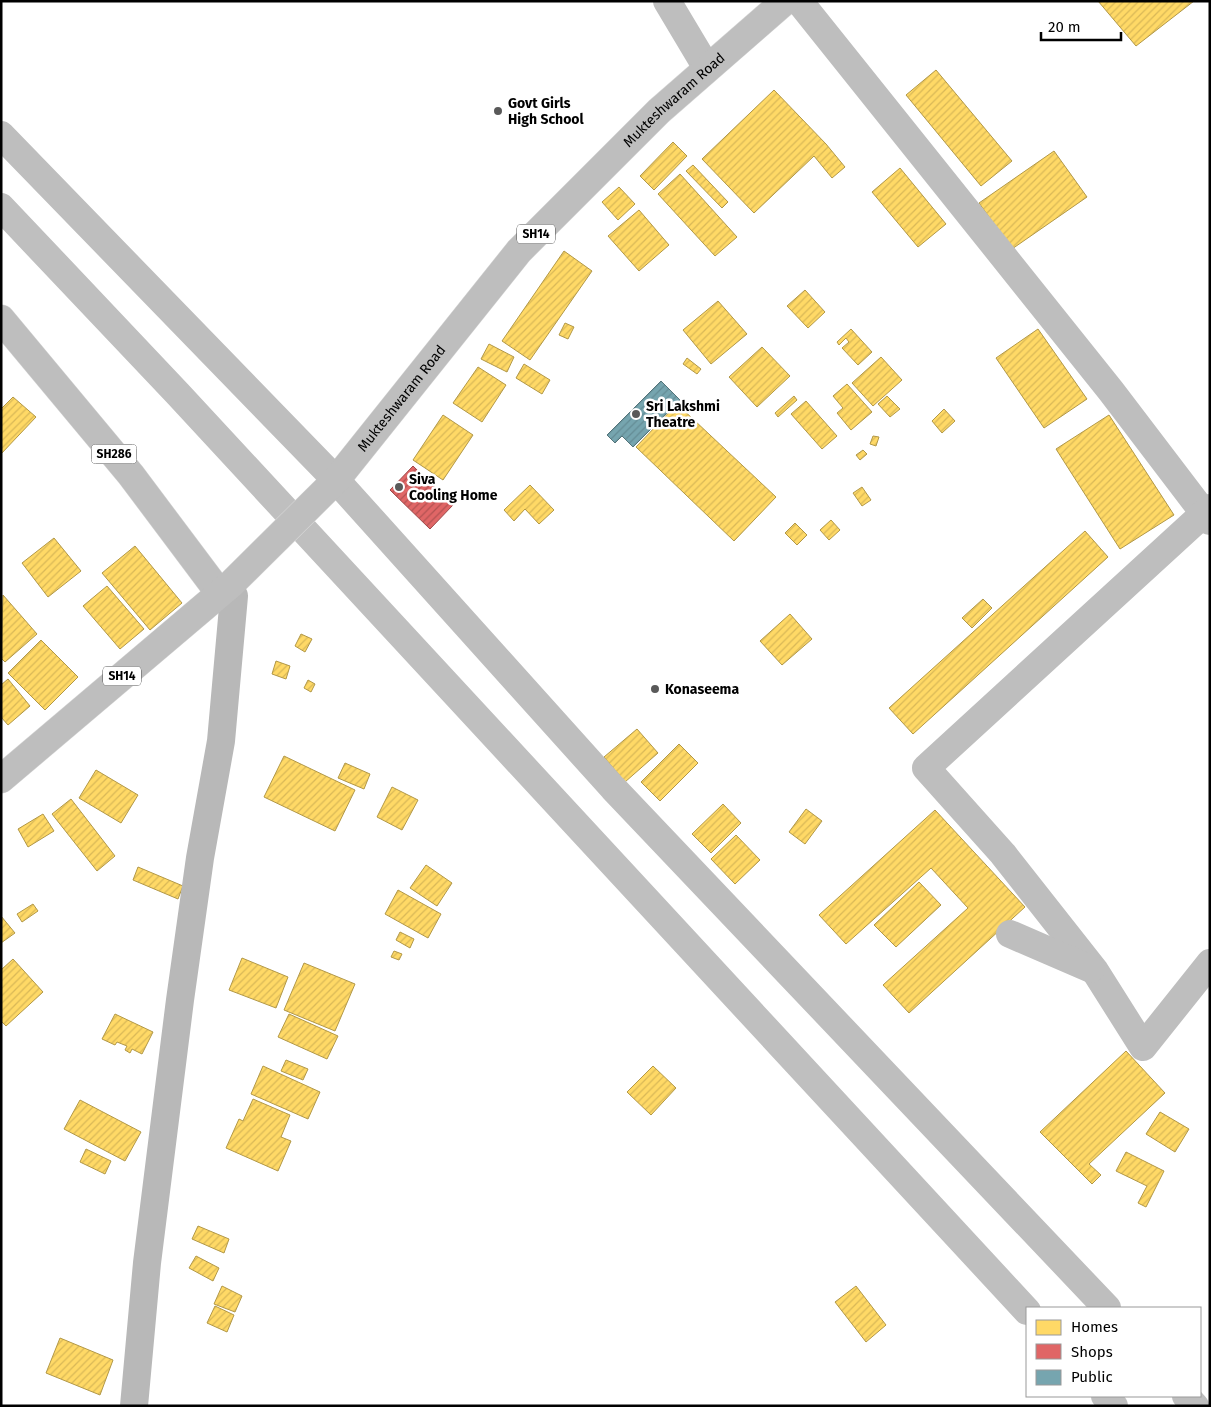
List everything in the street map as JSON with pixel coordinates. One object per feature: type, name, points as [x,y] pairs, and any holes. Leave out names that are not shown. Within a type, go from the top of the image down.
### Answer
[{"type":"main road","points":[[134,1406],[147,1264],[180,1000],[200,858],[221,741],[234,596],[229,585]]},
{"type":"street","points":[[667,1],[707,68]]},
{"type":"street","name":"Mukteshwaram Road","points":[[1,779],[229,585],[328,488],[464,322],[519,251],[659,111],[785,1]]},
{"type":"street","points":[[799,1],[1208,514],[926,768],[1004,854],[1095,971],[1143,1047],[1210,963]]},
{"type":"street","points":[[1,135],[328,488],[1106,1307]]},
{"type":"street","name":"SH286","points":[[1,319],[132,475],[212,583],[229,585]]},
{"type":"street","points":[[1010,934],[1095,971]]},
{"type":"street","points":[[1187,1397],[1196,1406]]},
{"type":"building: Homes","points":[[1098,1],[1194,1],[1136,46]]},
{"type":"building: Homes","points":[[936,70],[1012,161],[981,186],[906,95]]},
{"type":"building: Homes","points":[[774,90],[826,144],[845,167],[832,178],[814,156],[754,213],[702,159]]},
{"type":"building: Homes","points":[[673,142],[687,156],[654,190],[640,176]]},
{"type":"building: Homes","points":[[1054,151],[1087,197],[1012,249],[979,203]]},
{"type":"building: Homes","points":[[693,165],[728,202],[722,208],[686,171]]},
{"type":"building: Homes","points":[[900,168],[946,224],[918,247],[872,192]]},
{"type":"building: Homes","points":[[680,174],[737,237],[715,256],[658,194]]},
{"type":"building: Homes","points":[[619,187],[635,204],[618,220],[602,202]]},
{"type":"building: Homes","points":[[639,210],[669,245],[639,271],[608,236]]},
{"type":"building: Homes","points":[[564,251],[592,271],[530,360],[502,341]]},
{"type":"building: Homes","points":[[805,290],[825,312],[808,328],[787,306]]},
{"type":"building: Homes","points":[[718,301],[747,334],[711,364],[683,330]]},
{"type":"building: Homes","points":[[565,323],[574,327],[568,339],[559,335]]},
{"type":"building: Homes","points":[[851,329],[872,352],[858,365],[842,348],[849,342],[846,338],[839,345],[837,342]]},
{"type":"building: Homes","points":[[1038,329],[1087,399],[1044,428],[996,358]]},
{"type":"building: Homes","points":[[489,344],[514,357],[507,372],[481,359]]},
{"type":"building: Homes","points":[[762,347],[790,376],[757,407],[729,377]]},
{"type":"building: Homes","points":[[881,357],[902,380],[873,406],[852,383]]},
{"type":"building: Homes","points":[[687,358],[701,369],[697,374],[683,364]]},
{"type":"building: Homes","points":[[524,364],[550,380],[542,394],[516,378]]},
{"type":"building: Homes","points":[[478,367],[506,385],[482,422],[453,403]]},
{"type":"building: Homes","points":[[847,384],[872,412],[851,430],[837,413],[843,408],[833,396]]},
{"type":"building: Homes","points":[[794,396],[797,400],[778,417],[775,413]]},
{"type":"building: Homes","points":[[887,396],[900,409],[890,417],[878,404]]},
{"type":"building: Homes","points":[[13,397],[36,417],[1,454],[1,409]]},
{"type":"building: Homes","points":[[806,401],[837,436],[822,449],[791,414]]},
{"type":"building: Homes","points":[[677,404],[776,497],[734,541],[636,447]]},
{"type":"building: Homes","points":[[944,409],[955,421],[942,433],[932,421]]},
{"type":"building: Homes","points":[[443,415],[473,435],[443,480],[413,460]]},
{"type":"building: Homes","points":[[1109,415],[1174,515],[1120,549],[1056,449]]},
{"type":"building: Homes","points":[[873,436],[879,437],[876,446],[870,444]]},
{"type":"building: Homes","points":[[863,450],[867,454],[860,460],[856,455]]},
{"type":"building: Homes","points":[[530,485],[554,510],[539,524],[525,509],[514,521],[504,510]]},
{"type":"building: Homes","points":[[862,487],[871,500],[862,506],[853,493]]},
{"type":"building: Homes","points":[[831,520],[840,530],[829,540],[820,530]]},
{"type":"building: Homes","points":[[795,523],[807,535],[797,545],[785,533]]},
{"type":"building: Homes","points":[[1085,531],[1108,557],[913,734],[889,708]]},
{"type":"building: Homes","points":[[54,538],[81,571],[48,597],[22,563]]},
{"type":"building: Homes","points":[[135,546],[182,603],[150,630],[102,573]]},
{"type":"building: Homes","points":[[107,586],[144,629],[120,649],[83,606]]},
{"type":"building: Homes","points":[[3,595],[37,634],[5,662],[1,658]]},
{"type":"building: Homes","points":[[983,599],[992,608],[972,628],[962,618]]},
{"type":"building: Homes","points":[[790,614],[812,639],[782,665],[760,641]]},
{"type":"building: Homes","points":[[301,634],[312,639],[305,652],[295,646]]},
{"type":"building: Homes","points":[[41,640],[78,677],[45,710],[8,673]]},
{"type":"building: Homes","points":[[276,661],[290,666],[286,679],[272,674]]},
{"type":"building: Homes","points":[[8,679],[30,706],[8,725],[1,717],[1,685]]},
{"type":"building: Homes","points":[[308,680],[315,684],[311,692],[304,688]]},
{"type":"building: Homes","points":[[637,729],[658,753],[625,782],[604,757]]},
{"type":"building: Homes","points":[[679,744],[698,763],[660,801],[641,782]]},
{"type":"building: Homes","points":[[284,756],[355,790],[335,831],[264,797]]},
{"type":"building: Homes","points":[[345,763],[370,774],[364,789],[338,778]]},
{"type":"building: Homes","points":[[96,770],[138,795],[121,823],[79,798]]},
{"type":"building: Homes","points":[[392,787],[418,800],[402,830],[377,817]]},
{"type":"building: Homes","points":[[71,799],[115,856],[97,871],[52,814]]},
{"type":"building: Homes","points":[[723,804],[741,823],[711,853],[692,834]]},
{"type":"building: Homes","points":[[806,809],[822,821],[805,844],[789,832]]},
{"type":"building: Homes","points":[[935,810],[1025,907],[909,1013],[883,985],[968,908],[931,868],[846,944],[819,915]]},
{"type":"building: Homes","points":[[43,814],[54,831],[28,847],[18,829]]},
{"type":"building: Homes","points":[[736,835],[760,860],[735,884],[711,859]]},
{"type":"building: Homes","points":[[426,865],[452,883],[437,906],[410,888]]},
{"type":"building: Homes","points":[[138,867],[183,886],[178,899],[133,880]]},
{"type":"building: Homes","points":[[919,882],[941,905],[896,947],[874,925]]},
{"type":"building: Homes","points":[[398,890],[441,914],[428,938],[385,914]]},
{"type":"building: Homes","points":[[33,904],[38,911],[22,922],[17,914]]},
{"type":"building: Homes","points":[[1,916],[15,933],[1,943]]},
{"type":"building: Homes","points":[[400,932],[414,939],[410,948],[396,940]]},
{"type":"building: Homes","points":[[394,951],[402,954],[399,960],[391,957]]},
{"type":"building: Homes","points":[[242,958],[288,977],[276,1008],[229,990]]},
{"type":"building: Homes","points":[[13,959],[43,992],[6,1026],[1,1021],[1,970]]},
{"type":"building: Homes","points":[[304,963],[355,984],[335,1031],[284,1010]]},
{"type":"building: Homes","points":[[115,1014],[153,1032],[142,1054],[132,1049],[130,1053],[125,1050],[127,1046],[117,1042],[115,1045],[102,1039]]},
{"type":"building: Homes","points":[[289,1014],[338,1036],[327,1059],[278,1037]]},
{"type":"building: Homes","points":[[1126,1051],[1165,1093],[1089,1164],[1101,1175],[1092,1184],[1040,1132]]},
{"type":"building: Homes","points":[[286,1060],[308,1069],[303,1080],[281,1071]]},
{"type":"building: Homes","points":[[263,1066],[320,1092],[308,1119],[251,1094]]},
{"type":"building: Homes","points":[[653,1066],[676,1088],[651,1115],[627,1092]]},
{"type":"building: Homes","points":[[253,1099],[290,1115],[281,1137],[291,1141],[278,1171],[226,1148],[239,1119],[243,1121]]},
{"type":"building: Homes","points":[[80,1100],[141,1132],[125,1161],[64,1129]]},
{"type":"building: Homes","points":[[1160,1112],[1189,1129],[1175,1152],[1146,1134]]},
{"type":"building: Homes","points":[[86,1149],[111,1161],[105,1174],[80,1162]]},
{"type":"building: Homes","points":[[1126,1152],[1164,1171],[1146,1207],[1138,1203],[1147,1186],[1116,1171]]},
{"type":"building: Homes","points":[[198,1226],[229,1239],[224,1253],[192,1239]]},
{"type":"building: Homes","points":[[196,1256],[219,1268],[213,1281],[189,1268]]},
{"type":"building: Homes","points":[[222,1286],[242,1296],[235,1312],[214,1304]]},
{"type":"building: Homes","points":[[856,1286],[886,1325],[866,1342],[835,1302]]},
{"type":"building: Homes","points":[[215,1306],[234,1315],[227,1332],[207,1323]]},
{"type":"building: Homes","points":[[60,1338],[113,1360],[100,1395],[46,1373]]},
{"type":"building: Shops","points":[[413,466],[453,505],[430,529],[390,490]]},
{"type":"building: Public","points":[[661,381],[680,400],[633,447],[622,436],[615,443],[607,435]]},
{"type":"waterway","points":[[1,207],[178,394],[1026,1310]]},
{"type":"waterway","points":[[1106,1397],[1114,1406]]},
{"type":"place","name":"Govt Girls High School","points":[[498,111]]},
{"type":"place","name":"Sri Lakshmi Theatre","points":[[636,414]]},
{"type":"place","name":"Siva Cooling Home","points":[[399,487]]},
{"type":"place","name":"Konaseema","points":[[655,689]]}]
